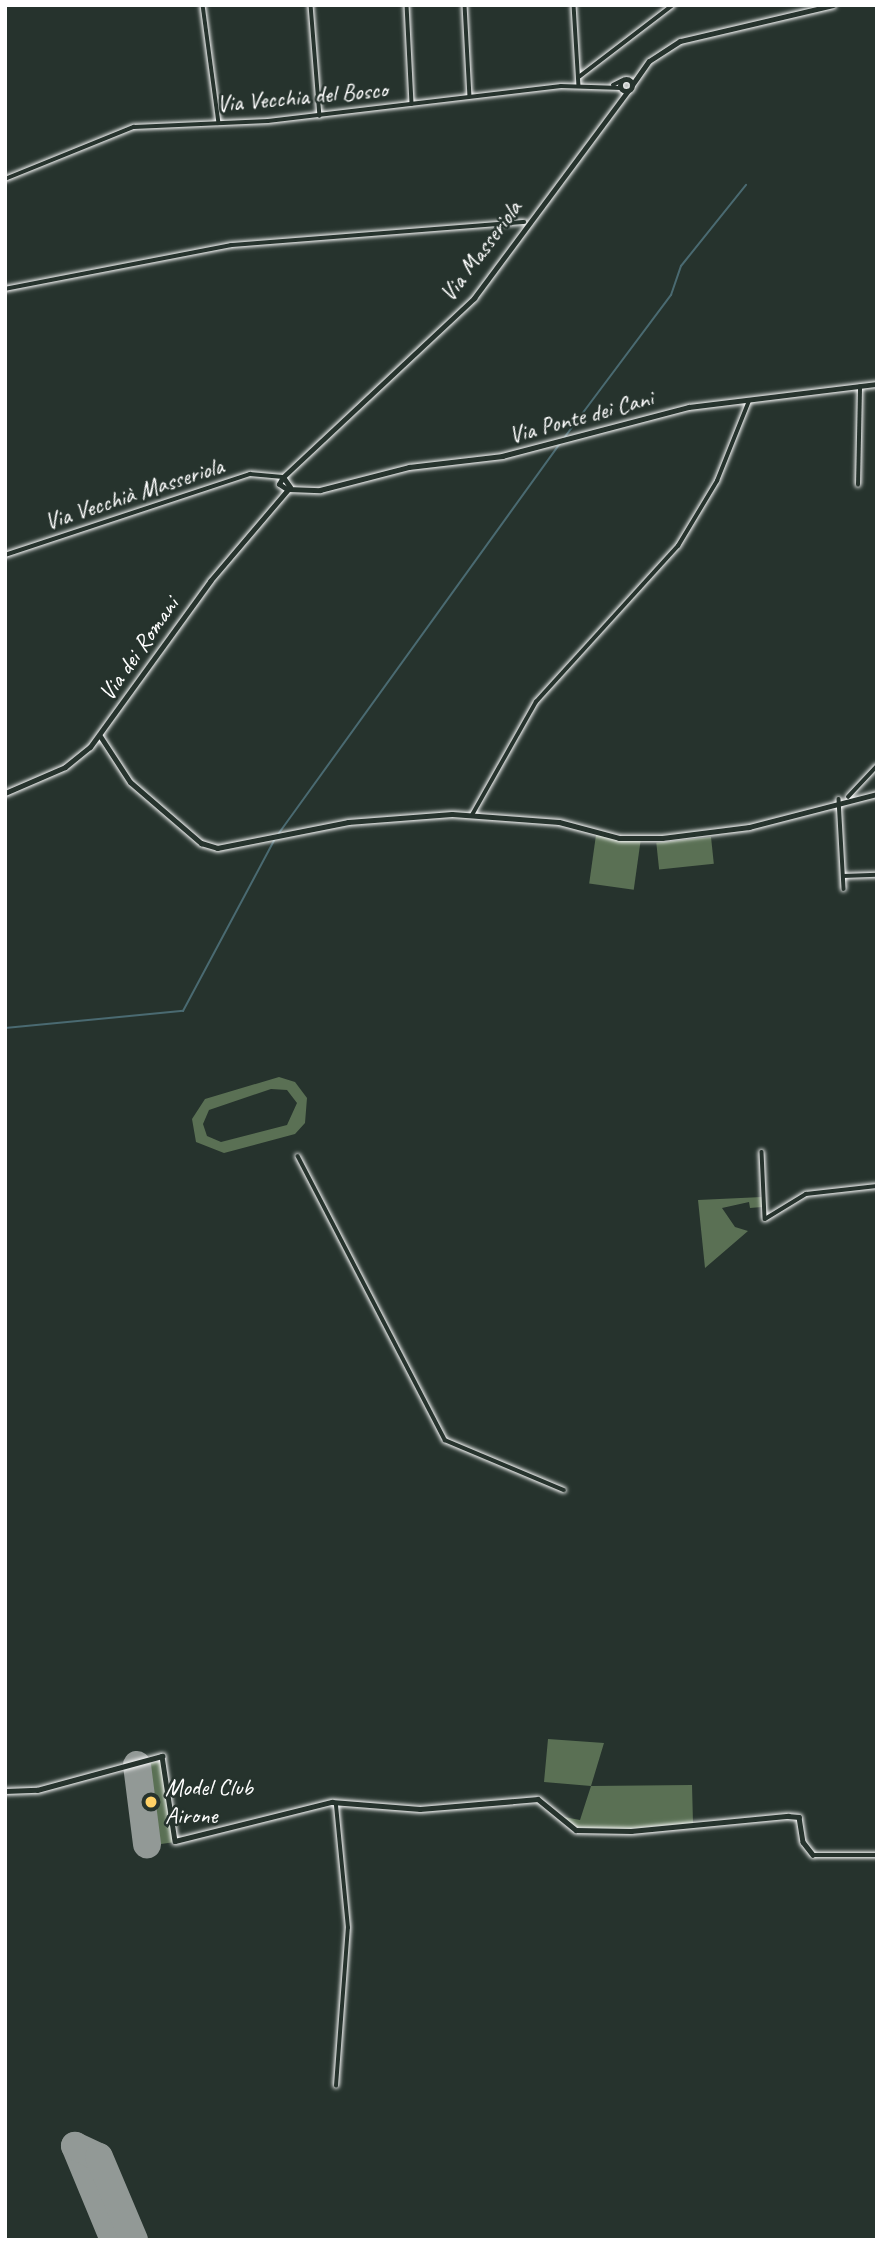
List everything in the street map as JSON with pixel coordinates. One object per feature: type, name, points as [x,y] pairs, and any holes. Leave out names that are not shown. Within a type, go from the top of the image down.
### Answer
[{"type":"main road","points":[[625,86],[680,41],[833,5]]},
{"type":"main road","name":"Via Masseriola","points":[[279,485],[291,468],[474,298],[524,222],[621,99],[625,86]]},
{"type":"main road","points":[[284,477],[291,481],[291,468]]},
{"type":"main road","name":"Via dei Romani","points":[[5,793],[65,767],[100,736],[199,594],[291,481]]},
{"type":"main road","points":[[279,497],[279,485],[287,489]]},
{"type":"main road","points":[[100,736],[130,782],[201,843],[228,848],[348,822],[471,815],[559,822],[632,839],[727,830],[839,799],[877,794]]},
{"type":"street","points":[[203,5],[219,123]]},
{"type":"street","points":[[310,5],[320,116]]},
{"type":"street","points":[[407,5],[412,104]]},
{"type":"street","points":[[465,5],[470,96]]},
{"type":"street","points":[[574,5],[579,86]]},
{"type":"street","points":[[579,77],[673,5]]},
{"type":"street","name":"Via Vecchia del Bosco","points":[[5,179],[117,130],[320,116],[470,96],[579,86],[625,86]]},
{"type":"street","points":[[5,289],[232,245],[524,222]]},
{"type":"street","name":"Via Ponte dei Cani","points":[[287,489],[296,490],[552,443],[628,420],[750,398],[877,384]]},
{"type":"street","points":[[858,485],[860,387]]},
{"type":"street","points":[[471,815],[542,695],[678,546],[717,481],[750,398]]},
{"type":"street","name":"Via Vecchià Masseriola","points":[[5,555],[250,474],[284,477]]},
{"type":"street","points":[[274,475],[279,485]]},
{"type":"street","points":[[291,481],[296,490]]},
{"type":"street","points":[[848,797],[877,766]]},
{"type":"street","points":[[839,799],[844,889]]},
{"type":"street","points":[[843,876],[877,875]]},
{"type":"street","points":[[762,1152],[765,1219],[813,1192],[877,1186]]},
{"type":"street","points":[[298,1156],[445,1440],[564,1490]]},
{"type":"street","points":[[5,1791],[37,1790],[162,1756],[175,1841],[332,1802],[337,1807],[348,1928],[336,2086]]},
{"type":"street","points":[[337,1807],[420,1809],[538,1798],[572,1829],[608,1833],[788,1816],[799,1817],[803,1842],[813,1855],[877,1855]]},
{"type":"green space","points":[[596,835],[641,841],[634,890],[589,884]]},
{"type":"green space","points":[[711,837],[714,864],[659,870],[656,843]]},
{"type":"green space","points":[[279,1077],[295,1082],[307,1098],[305,1123],[295,1134],[224,1153],[196,1142],[192,1119],[205,1099]],"holes":[[[271,1089],[287,1090],[297,1103],[287,1125],[221,1142],[207,1136],[203,1124],[209,1110]]]},
{"type":"green space","points":[[762,1197],[762,1207],[750,1208],[749,1202],[722,1208],[735,1227],[748,1231],[705,1268],[698,1200]]},
{"type":"green space","points":[[548,1739],[604,1743],[591,1786],[544,1782]]},
{"type":"green space","name":"Model Club Airone","points":[[162,1761],[173,1842],[142,1847],[130,1765]]},
{"type":"green space","points":[[692,1785],[693,1823],[616,1830],[574,1827],[564,1817],[580,1820],[591,1786]]},
{"type":"waterway","points":[[564,438],[671,295],[681,266],[746,185]]},
{"type":"waterway","points":[[279,833],[560,443]]},
{"type":"waterway","points":[[5,1028],[183,1011],[276,837]]},
{"type":"runway","points":[[137,1765],[147,1844]]},
{"type":"runway","points":[[114,2240],[75,2146],[99,2157],[134,2240]]},
{"type":"place","name":"Model Club Airone","points":[[151,1802]]}]
